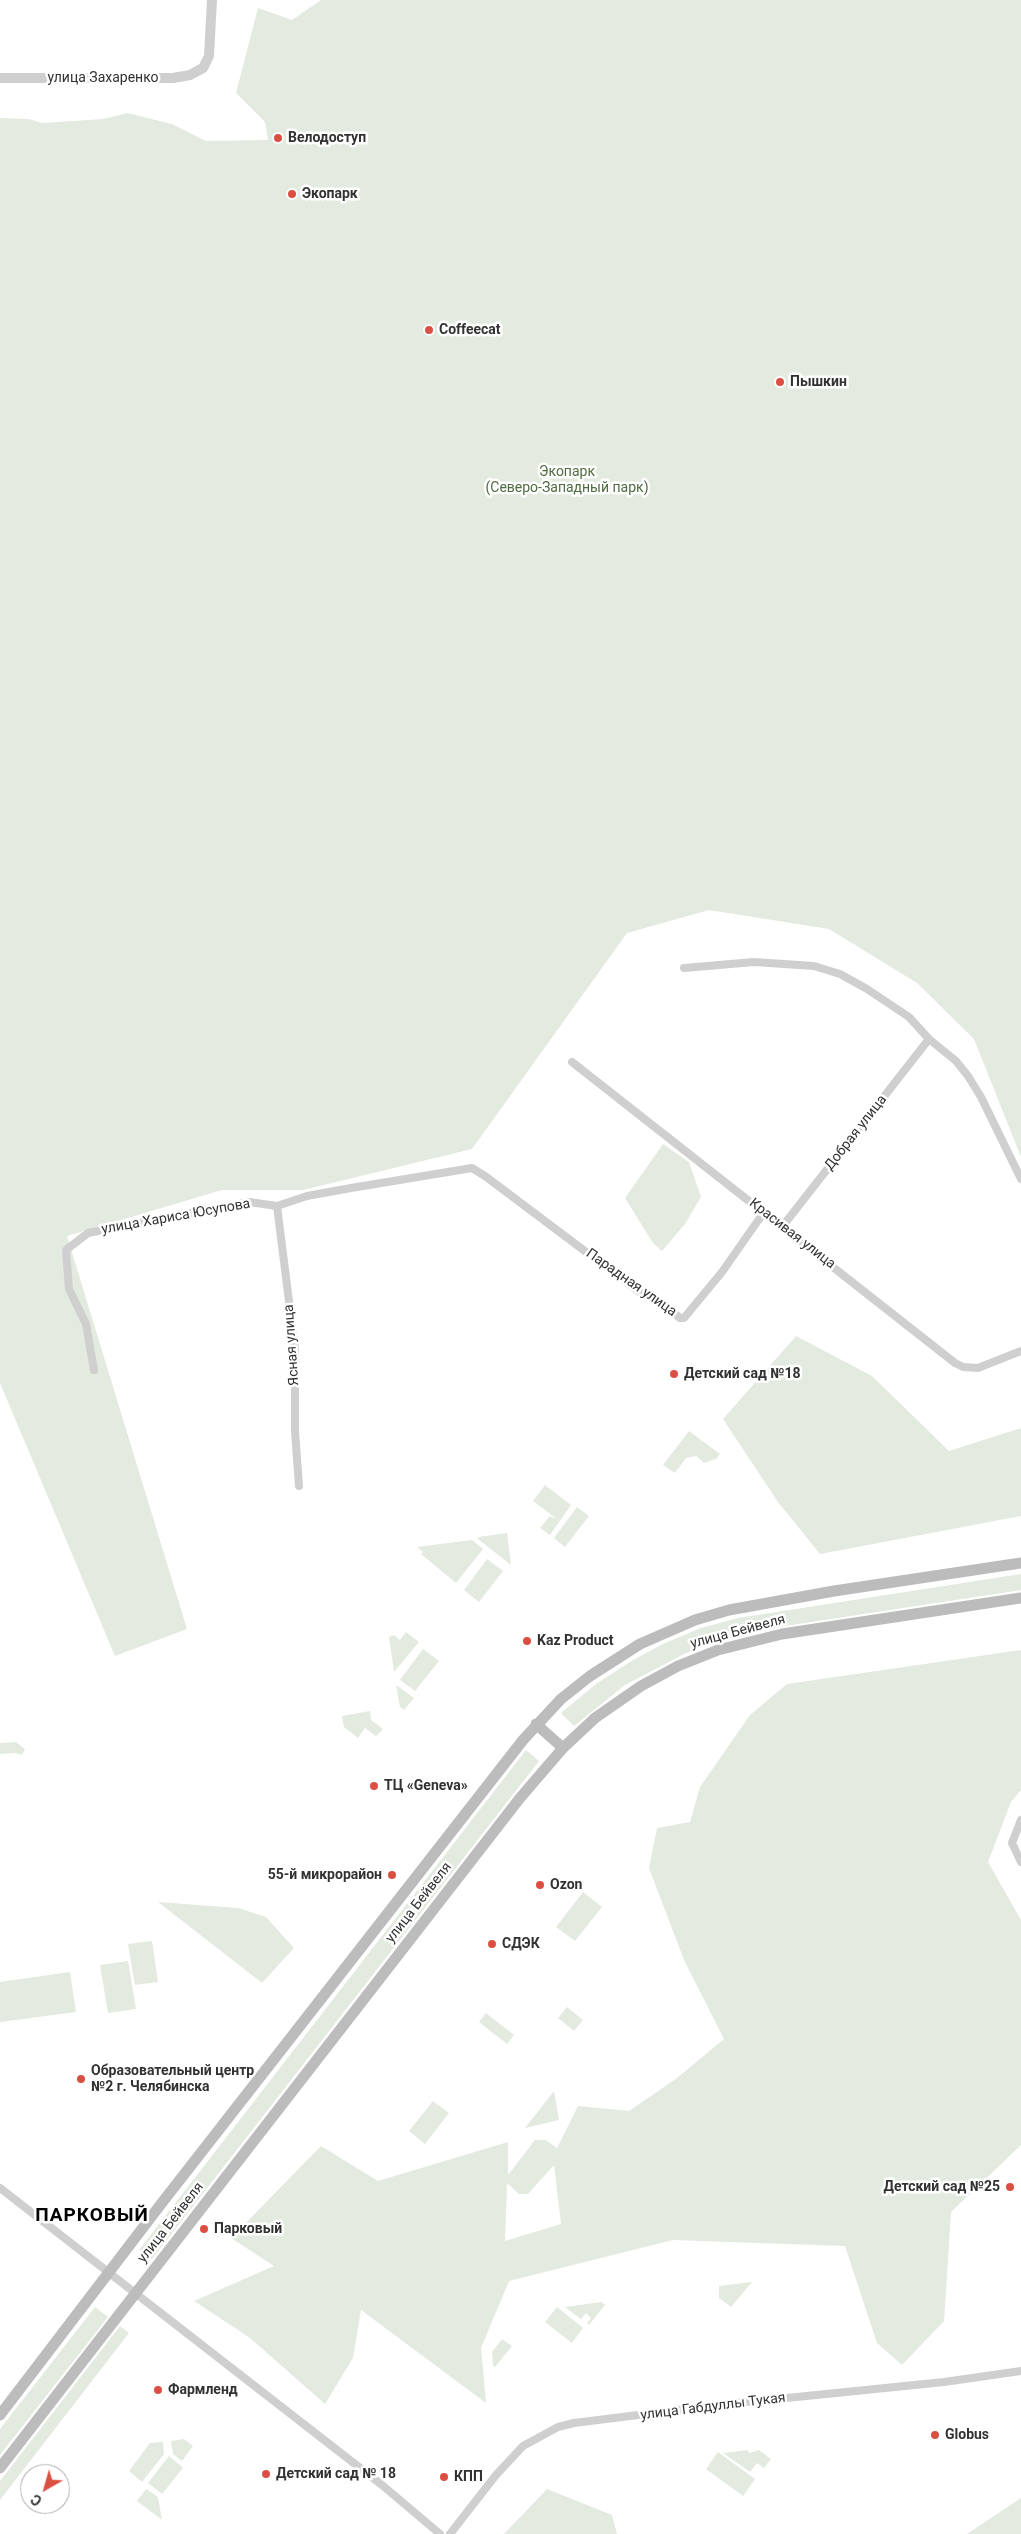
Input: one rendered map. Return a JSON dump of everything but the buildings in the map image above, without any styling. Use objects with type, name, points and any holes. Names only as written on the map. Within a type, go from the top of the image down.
[{"type":"main road","name":"улица Бейвеля","points":[[0,2415],[536,1724],[561,1699],[621,1655],[662,1633],[695,1620],[730,1610],[834,1591],[1021,1563]]},
{"type":"main road","name":"улица Бейвеля","points":[[0,2468],[520,1798],[563,1748],[595,1718],[640,1686],[678,1666],[718,1650],[782,1634],[1021,1598]]},
{"type":"main road","points":[[536,1724],[563,1748]]},
{"type":"street","name":"улица Захаренко","points":[[0,78],[173,78],[190,75],[203,68],[210,56],[212,0]]},
{"type":"street","points":[[684,968],[754,962],[814,966],[828,969],[867,989],[909,1017],[928,1040],[956,1061],[981,1097],[1021,1178]]},
{"type":"street","name":"Добрая улица","points":[[782,1227],[928,1040]]},
{"type":"street","name":"Красивая улица","points":[[572,1062],[963,1367],[978,1368],[1021,1351]]},
{"type":"street","name":"Парадная улица","points":[[472,1168],[638,1291],[656,1299],[680,1318],[689,1315],[764,1212]]},
{"type":"street","name":"улица Хариса Юсупова","points":[[94,1370],[86,1324],[69,1288],[66,1250],[88,1233],[249,1202],[277,1206],[307,1196],[472,1168]]},
{"type":"street","name":"Ясная улица","points":[[277,1206],[295,1349],[295,1431],[299,1486]]},
{"type":"street","points":[[1021,1820],[1012,1843],[1021,1862]]},
{"type":"street","points":[[0,2188],[390,2491],[440,2534]]},
{"type":"street","name":"улица Габдуллы Тукая","points":[[450,2534],[496,2474],[523,2446],[558,2427],[574,2423],[718,2405],[944,2382],[1021,2371]]},
{"type":"green space","name":"Экопарк (Северо-Западный парк)","points":[[321,0],[1021,0],[1021,1157],[974,1039],[917,983],[829,929],[709,910],[627,933],[472,1149],[303,1190],[222,1190],[67,1236],[187,1629],[115,1656],[0,1383],[0,118],[29,119],[42,123],[104,119],[127,113],[172,124],[206,141],[268,140],[265,122],[236,93],[258,8],[292,20]]},
{"type":"green space","points":[[663,1144],[689,1162],[701,1197],[685,1224],[662,1251],[653,1243],[625,1198]]},
{"type":"green space","points":[[796,1336],[872,1376],[949,1451],[1021,1428],[1021,1516],[820,1554],[778,1502],[723,1419]]},
{"type":"green space","points":[[689,1431],[720,1454],[716,1459],[704,1463],[696,1456],[686,1458],[675,1473],[663,1465]]},
{"type":"green space","points":[[545,1485],[571,1505],[550,1535],[540,1528],[550,1516],[557,1519],[533,1501]]},
{"type":"green space","points":[[577,1507],[589,1516],[565,1547],[554,1538]]},
{"type":"green space","points":[[507,1533],[511,1565],[478,1539],[479,1537]]},
{"type":"green space","points":[[472,1540],[483,1549],[456,1583],[421,1554],[423,1552],[417,1547]]},
{"type":"green space","points":[[487,1559],[503,1571],[479,1602],[464,1590]]},
{"type":"green space","points":[[1021,1574],[1021,1590],[785,1626],[718,1641],[684,1654],[625,1685],[574,1726],[561,1713],[596,1684],[633,1660],[665,1643],[701,1628],[738,1618]]},
{"type":"green space","points":[[406,1632],[419,1642],[394,1672],[389,1637],[394,1635],[400,1640]]},
{"type":"green space","points":[[423,1649],[439,1661],[415,1691],[400,1680]]},
{"type":"green space","points":[[1021,1650],[1021,1790],[1011,1802],[988,1862],[1021,1920],[1021,2145],[951,2212],[944,2321],[902,2365],[877,2343],[845,2246],[673,2240],[509,2281],[481,2348],[486,2403],[361,2310],[353,2358],[325,2404],[250,2338],[194,2301],[274,2266],[231,2238],[321,2146],[378,2181],[508,2142],[508,2175],[535,2140],[546,2140],[557,2148],[578,2106],[629,2111],[677,2078],[724,2039],[684,1960],[649,1868],[657,1828],[690,1822],[700,1787],[750,1715],[787,1684]],"holes":[[[554,2165],[561,2224],[505,2241],[507,2183],[519,2194],[528,2194]]]},
{"type":"green space","points":[[396,1685],[414,1698],[404,1710],[400,1707]]},
{"type":"green space","points":[[370,1711],[371,1720],[383,1729],[376,1736],[365,1728],[358,1738],[344,1727],[342,1716]]},
{"type":"green space","points":[[16,1742],[25,1749],[22,1755],[15,1753],[0,1754],[0,1743]]},
{"type":"green space","points":[[526,1750],[539,1761],[152,2259],[139,2250]]},
{"type":"green space","points":[[583,1892],[602,1907],[575,1941],[556,1927]]},
{"type":"green space","points":[[158,1902],[238,1908],[266,1917],[294,1948],[262,1983]]},
{"type":"green space","points":[[152,1941],[158,1982],[135,1985],[128,1944]]},
{"type":"green space","points":[[128,1961],[136,2009],[108,2013],[100,1965]]},
{"type":"green space","points":[[70,1972],[76,2012],[0,2022],[0,1982]]},
{"type":"green space","points":[[567,2007],[583,2020],[574,2031],[558,2018]]},
{"type":"green space","points":[[486,2013],[514,2035],[507,2044],[479,2022]]},
{"type":"green space","points":[[554,2091],[559,2120],[525,2128]]},
{"type":"green space","points":[[433,2101],[449,2113],[425,2144],[409,2131]]},
{"type":"green space","points":[[752,2282],[731,2307],[719,2298],[719,2286]]},
{"type":"green space","points":[[601,2302],[605,2305],[589,2325],[587,2323],[591,2318],[586,2313],[581,2319],[565,2307]]},
{"type":"green space","points":[[95,2307],[108,2317],[0,2455],[0,2429]]},
{"type":"green space","points":[[557,2307],[583,2328],[572,2343],[545,2322]]},
{"type":"green space","points":[[120,2326],[129,2333],[28,2464],[20,2464],[20,2474],[0,2500],[0,2481]]},
{"type":"green space","points":[[502,2339],[512,2346],[495,2367],[493,2365],[492,2352]]},
{"type":"green space","points":[[184,2439],[193,2446],[182,2461],[173,2454],[171,2441]]},
{"type":"green space","points":[[163,2442],[164,2454],[142,2482],[129,2471],[150,2443]]},
{"type":"green space","points":[[748,2450],[749,2453],[759,2450],[771,2459],[764,2468],[757,2463],[750,2472],[723,2453]]},
{"type":"green space","points":[[718,2452],[755,2479],[743,2496],[706,2469]]},
{"type":"green space","points":[[169,2456],[183,2468],[162,2494],[148,2483]]},
{"type":"green space","points":[[146,2489],[158,2497],[162,2520],[137,2501]]},
{"type":"green space","points":[[547,2489],[612,2515],[617,2534],[504,2534]]},
{"type":"green space","points":[[1021,2498],[1021,2534],[967,2534]]},
{"type":"place","name":"Велодоступ","points":[[278,138]]},
{"type":"place","name":"Экопарк","points":[[292,194]]},
{"type":"place","name":"Coffeecat","points":[[429,330]]},
{"type":"place","name":"Пышкин","points":[[780,382]]},
{"type":"place","name":"Детский сaд №18","points":[[674,1374]]},
{"type":"place","name":"Kaz Product","points":[[527,1641]]},
{"type":"place","name":"ТЦ «Geneva»","points":[[374,1786]]},
{"type":"place","name":"55-й микрорайон","points":[[392,1875]]},
{"type":"place","name":"Ozon","points":[[540,1885]]},
{"type":"place","name":"СДЭК","points":[[492,1944]]},
{"type":"place","name":"Образовательный центр №2 г. Челябинска","points":[[81,2079]]},
{"type":"place","name":"Детский сад №25","points":[[1010,2187]]},
{"type":"place","name":"Парковый","points":[[204,2229]]},
{"type":"place","name":"Фармленд","points":[[158,2390]]},
{"type":"place","name":"Globus","points":[[935,2435]]},
{"type":"place","name":"Детский сад № 18","points":[[266,2474]]},
{"type":"place","name":"КПП","points":[[444,2477]]},
{"type":"district","name":"ПАРКОВЫЙ","points":[[92,2216]]}]
